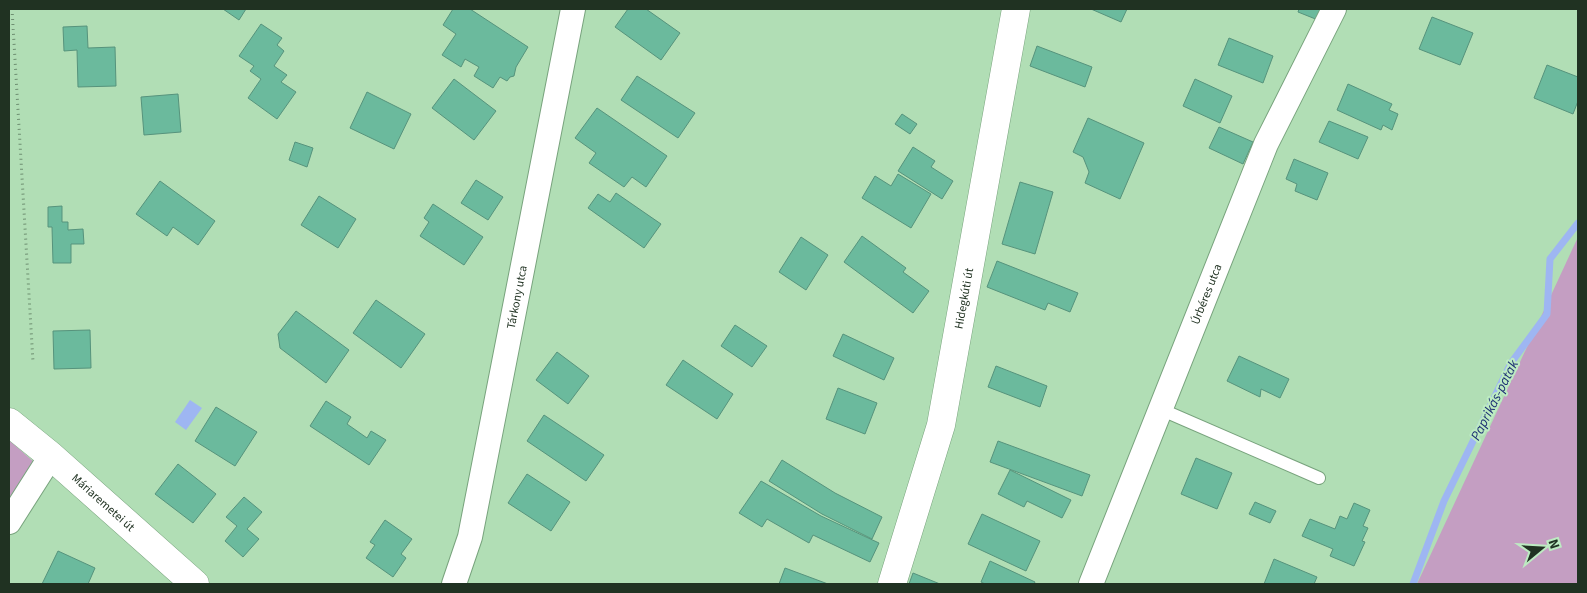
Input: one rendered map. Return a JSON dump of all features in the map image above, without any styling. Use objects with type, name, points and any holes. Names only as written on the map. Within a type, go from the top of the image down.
[{"type":"main road","name":"Hidegkúti út","points":[[892,584],[941,425],[1016,9]]},
{"type":"main road","name":"Máriaremetei út","points":[[9,422],[52,456],[195,584]]},
{"type":"street","name":"Tárkony utca","points":[[454,584],[470,538],[573,9]]},
{"type":"street","name":"Úrbéres utca","points":[[1091,584],[1266,144],[1334,9]]},
{"type":"street","points":[[9,522],[52,456]]},
{"type":"lane","points":[[1160,409],[1319,478]]},
{"type":"path","points":[[12,9],[33,362]]},
{"type":"shaded area","points":[[1578,237],[1578,584],[1417,584]]},
{"type":"shaded area","points":[[9,440],[35,463],[9,500]]},
{"type":"water","points":[[190,400],[202,408],[186,430],[175,422]]},
{"type":"building","points":[[223,9],[246,9],[239,20]]},
{"type":"building","points":[[453,9],[470,9],[528,47],[516,67],[514,76],[510,77],[507,81],[500,77],[493,88],[474,76],[479,67],[465,59],[461,67],[442,55],[456,34],[443,25]]},
{"type":"building","points":[[628,9],[646,9],[680,33],[661,60],[615,27]]},
{"type":"building","points":[[1091,9],[1127,9],[1121,22]]},
{"type":"building","points":[[1299,9],[1323,9],[1318,20],[1298,12]]},
{"type":"building","points":[[1432,17],[1473,33],[1460,65],[1419,49]]},
{"type":"building","points":[[261,24],[282,38],[277,45],[284,51],[274,66],[287,75],[281,82],[296,92],[277,119],[248,98],[261,79],[250,71],[254,66],[239,56]]},
{"type":"building","points":[[87,26],[88,48],[115,47],[116,86],[78,87],[77,50],[64,51],[63,27]]},
{"type":"building","points":[[1229,38],[1273,56],[1263,83],[1218,65]]},
{"type":"building","points":[[1037,46],[1092,67],[1085,87],[1030,66]]},
{"type":"building","points":[[1547,65],[1578,77],[1578,101],[1573,114],[1534,98]]},
{"type":"building","points":[[637,76],[695,113],[678,138],[621,100]]},
{"type":"building","points":[[454,79],[496,111],[474,140],[432,108]]},
{"type":"building","points":[[1195,79],[1232,96],[1220,123],[1183,106]]},
{"type":"building","points":[[1348,84],[1392,104],[1389,110],[1398,114],[1392,130],[1383,125],[1381,130],[1337,110]]},
{"type":"building","points":[[367,92],[411,114],[394,149],[350,128]]},
{"type":"building","points":[[178,94],[181,132],[144,135],[141,97]]},
{"type":"building","points":[[597,108],[667,156],[646,187],[632,177],[624,187],[589,163],[596,153],[575,138]]},
{"type":"building","points":[[902,114],[917,124],[910,134],[895,124]]},
{"type":"building","points":[[1088,118],[1144,143],[1120,199],[1085,183],[1089,172],[1083,157],[1073,152]]},
{"type":"building","points":[[1329,121],[1368,137],[1358,159],[1319,142]]},
{"type":"building","points":[[1219,127],[1253,142],[1243,164],[1209,148]]},
{"type":"building","points":[[295,142],[313,148],[307,167],[289,160]]},
{"type":"building","points":[[913,147],[935,161],[931,167],[953,181],[942,199],[898,171]]},
{"type":"building","points":[[1294,159],[1328,173],[1317,200],[1295,191],[1297,184],[1286,179]]},
{"type":"building","points":[[898,174],[931,194],[911,228],[862,198],[875,176],[891,186]]},
{"type":"building","points":[[476,180],[503,197],[488,220],[461,203]]},
{"type":"building","points":[[160,181],[215,221],[198,245],[173,227],[167,236],[136,214]]},
{"type":"building","points":[[1020,182],[1053,192],[1035,254],[1002,244]]},
{"type":"building","points":[[616,193],[661,224],[644,248],[588,208],[598,194],[610,202]]},
{"type":"building","points":[[319,196],[356,219],[338,248],[301,225]]},
{"type":"building","points":[[433,204],[483,237],[464,265],[420,236],[429,222],[424,218]]},
{"type":"building","points":[[62,206],[62,222],[68,222],[68,230],[83,229],[84,244],[71,244],[71,263],[53,263],[52,227],[48,227],[48,207]]},
{"type":"building","points":[[862,236],[906,268],[903,272],[929,291],[913,313],[844,262]]},
{"type":"building","points":[[801,237],[828,255],[806,290],[779,272]]},
{"type":"building","points":[[997,261],[1078,293],[1070,312],[1048,303],[1045,310],[987,287]]},
{"type":"building","points":[[376,300],[425,334],[401,368],[353,333]]},
{"type":"building","points":[[296,311],[349,350],[326,383],[280,348],[278,334]]},
{"type":"building","points":[[735,325],[767,346],[752,367],[721,346]]},
{"type":"building","points":[[90,330],[91,368],[54,369],[53,331]]},
{"type":"building","points":[[843,334],[894,358],[884,380],[833,356]]},
{"type":"building","points":[[557,352],[589,376],[568,404],[536,380]]},
{"type":"building","points":[[1239,356],[1289,379],[1280,398],[1261,389],[1260,397],[1227,381]]},
{"type":"building","points":[[683,360],[733,394],[717,419],[666,385]]},
{"type":"building","points":[[996,366],[1047,386],[1040,407],[988,387]]},
{"type":"building","points":[[838,388],[877,403],[865,434],[826,419]]},
{"type":"building","points":[[326,401],[351,417],[347,424],[367,438],[371,431],[386,440],[369,465],[310,426]]},
{"type":"building","points":[[216,407],[257,432],[235,466],[195,441]]},
{"type":"building","points":[[544,415],[604,455],[586,481],[527,441]]},
{"type":"building","points":[[998,441],[1090,475],[1082,496],[990,462]]},
{"type":"building","points":[[1196,458],[1232,473],[1217,509],[1181,494]]},
{"type":"building","points":[[782,460],[835,493],[882,517],[872,539],[822,514],[769,481]]},
{"type":"building","points":[[178,464],[216,494],[193,523],[155,494]]},
{"type":"building","points":[[1010,470],[1071,500],[1062,518],[1027,501],[1024,507],[998,494]]},
{"type":"building","points":[[527,474],[570,502],[551,531],[508,503]]},
{"type":"building","points":[[761,481],[821,516],[879,543],[870,562],[813,535],[809,543],[767,519],[762,527],[739,513]]},
{"type":"building","points":[[244,497],[262,512],[247,529],[259,539],[243,557],[225,541],[237,526],[226,517]]},
{"type":"building","points":[[1255,502],[1276,511],[1270,523],[1249,514]]},
{"type":"building","points":[[1354,503],[1370,510],[1363,526],[1368,528],[1362,541],[1365,542],[1354,566],[1330,556],[1333,549],[1302,536],[1310,519],[1335,529],[1340,516],[1347,519]]},
{"type":"building","points":[[982,514],[1040,541],[1026,571],[968,544]]},
{"type":"building","points":[[385,520],[412,539],[401,554],[406,558],[393,577],[366,558],[375,545],[370,542]]},
{"type":"building","points":[[58,551],[95,568],[88,584],[42,584]]},
{"type":"building","points":[[1274,559],[1317,577],[1314,584],[1264,584]]},
{"type":"building","points":[[990,561],[1035,582],[1034,584],[985,584],[981,582]]},
{"type":"building","points":[[785,568],[828,584],[779,584]]},
{"type":"building","points":[[913,573],[940,584],[909,584]]},
{"type":"waterway","name":"Paprikás-patak","points":[[1413,584],[1444,501],[1511,363],[1547,314],[1550,259],[1578,223]]}]
